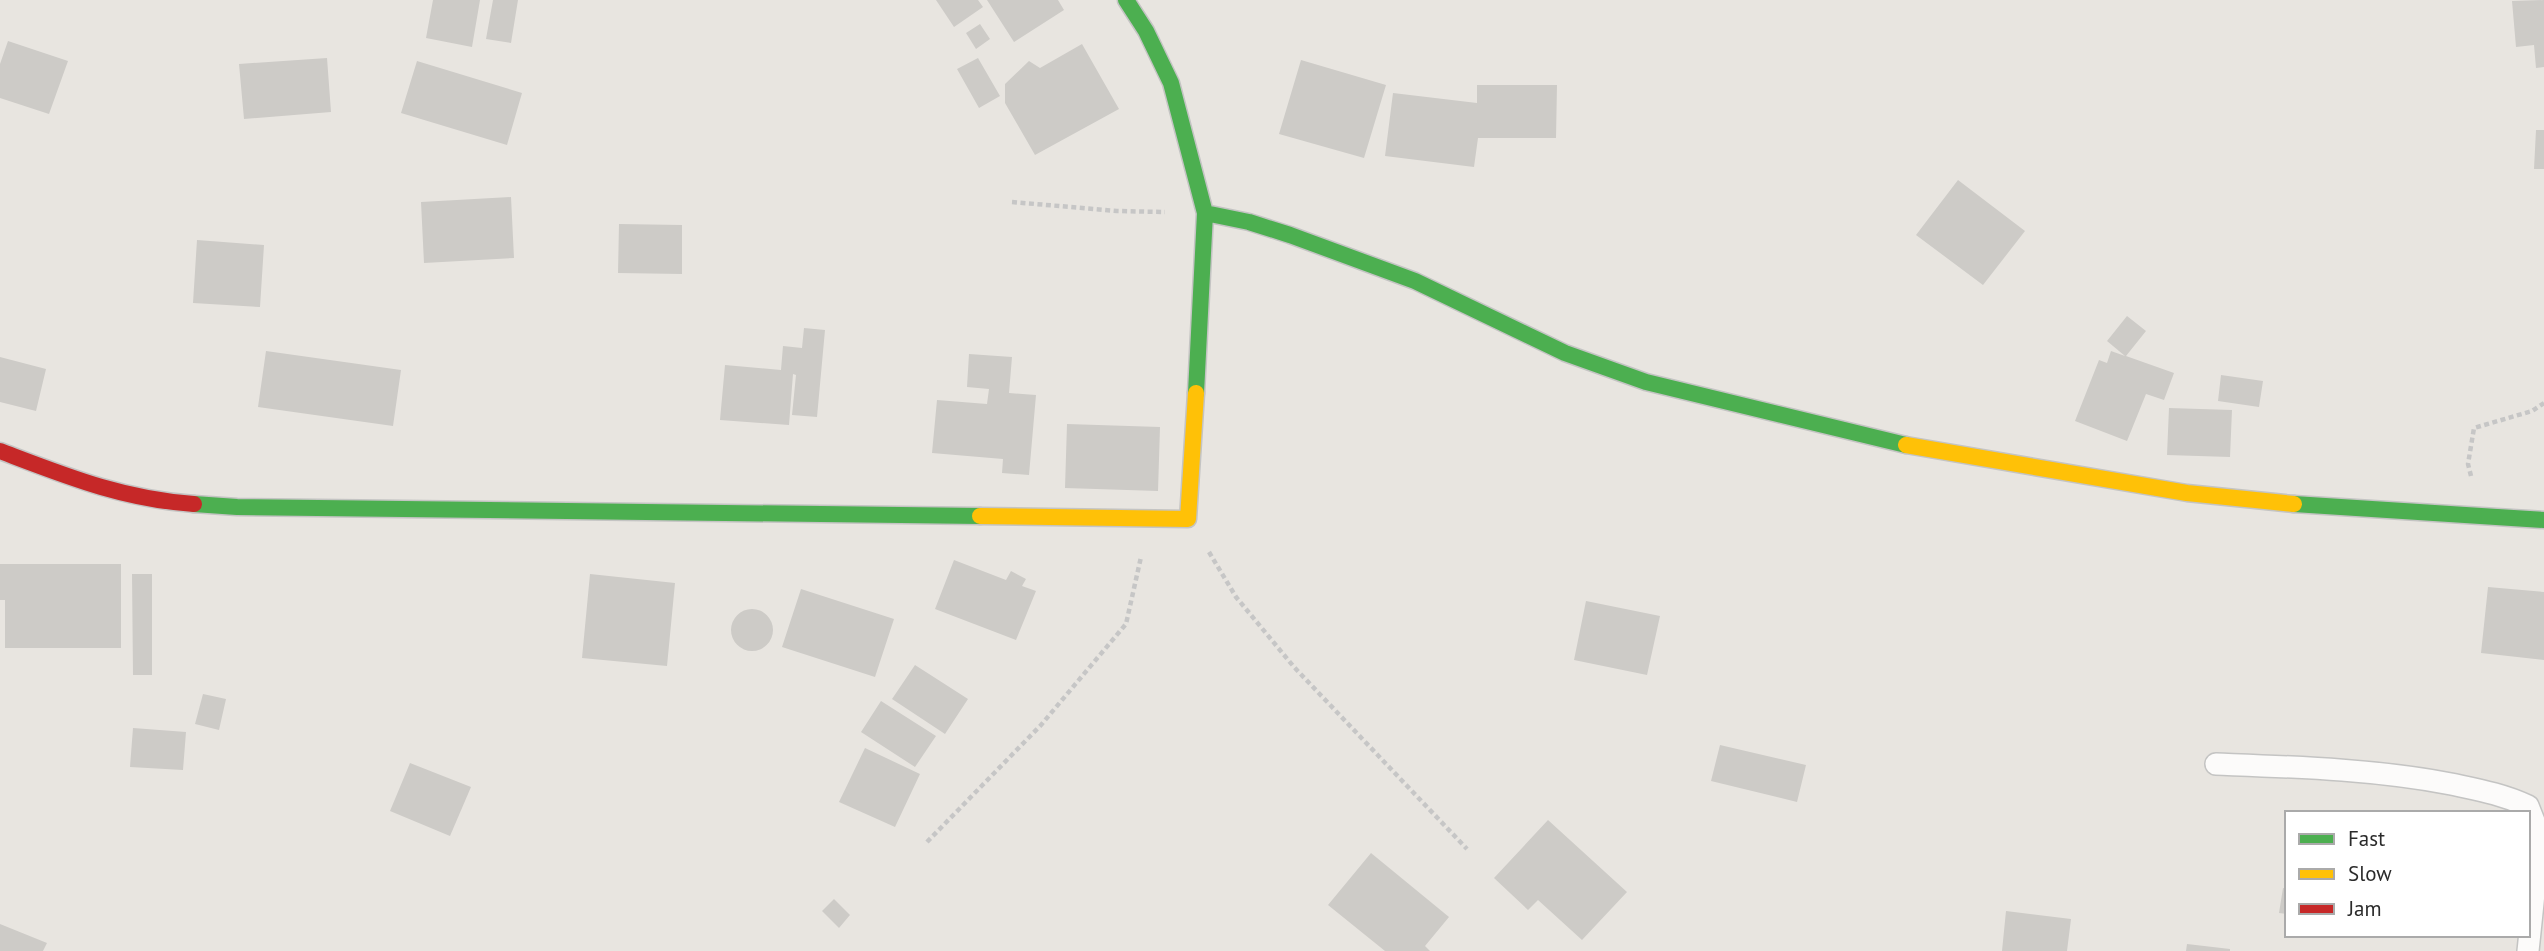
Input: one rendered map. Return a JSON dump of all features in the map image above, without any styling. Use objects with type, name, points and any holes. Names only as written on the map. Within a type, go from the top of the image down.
[{"type":"street","points":[[0,451],[91,486],[163,502],[212,505],[1188,519],[1202,305],[1205,213],[1171,83],[1146,31],[1126,0]]},
{"type":"street","points":[[1205,213],[1259,225],[1415,281],[1564,353],[1646,382],[1888,442],[2187,493],[2319,506],[2544,520]]},
{"type":"lane","points":[[2216,764],[2322,768],[2407,776],[2502,794],[2528,806],[2540,836],[2530,932]]},
{"type":"path","points":[[1012,202],[1117,211],[1205,213]]},
{"type":"path","points":[[2480,517],[2468,464],[2474,428],[2532,411],[2544,403]]},
{"type":"path","points":[[927,842],[1041,724],[1126,624],[1149,518]]},
{"type":"path","points":[[1188,519],[1236,597],[1294,667],[1467,849]]},
{"type":"building","points":[[433,0],[480,0],[472,47],[426,38]]},
{"type":"building","points":[[493,0],[518,0],[511,43],[486,39]]},
{"type":"building","points":[[936,0],[978,0],[983,7],[954,27]]},
{"type":"building","points":[[987,0],[1058,0],[1064,10],[1014,42]]},
{"type":"building","points":[[2544,0],[2544,67],[2536,68],[2534,45],[2516,47],[2512,1]]},
{"type":"building","points":[[980,24],[990,39],[976,49],[966,33]]},
{"type":"building","points":[[8,41],[68,61],[49,114],[0,98],[0,64]]},
{"type":"building","points":[[1082,44],[1119,109],[1035,155],[1005,103],[1005,84],[1029,61],[1040,68]]},
{"type":"building","points":[[327,58],[331,112],[244,119],[239,64]]},
{"type":"building","points":[[978,58],[1000,96],[979,108],[957,69]]},
{"type":"building","points":[[1301,60],[1386,85],[1364,158],[1279,134]]},
{"type":"building","points":[[417,61],[522,93],[507,145],[401,113]]},
{"type":"building","points":[[1477,85],[1557,85],[1556,138],[1478,138],[1474,167],[1385,156],[1393,93],[1477,103]]},
{"type":"building","points":[[2536,130],[2544,130],[2544,169],[2534,169]]},
{"type":"building","points":[[1958,180],[2025,231],[1983,285],[1916,235]]},
{"type":"building","points":[[511,197],[514,258],[424,263],[421,202]]},
{"type":"building","points":[[619,224],[682,225],[682,274],[618,273]]},
{"type":"building","points":[[197,240],[264,245],[260,307],[193,303]]},
{"type":"building","points":[[2127,316],[2146,331],[2126,356],[2174,373],[2164,400],[2146,394],[2127,441],[2075,421],[2099,360],[2107,363],[2111,351],[2125,356],[2107,341]]},
{"type":"building","points":[[804,328],[825,330],[817,417],[792,415],[796,375],[793,374],[789,425],[720,420],[725,365],[781,370],[783,346],[802,348]]},
{"type":"building","points":[[266,351],[401,370],[393,426],[258,407]]},
{"type":"building","points":[[969,354],[1012,357],[1009,393],[1036,395],[1029,475],[1002,473],[1003,459],[932,453],[937,400],[987,404],[989,389],[967,387]]},
{"type":"building","points":[[0,357],[46,369],[36,411],[0,402]]},
{"type":"building","points":[[2221,375],[2263,381],[2259,407],[2218,401]]},
{"type":"building","points":[[2169,408],[2232,410],[2230,457],[2167,455]]},
{"type":"building","points":[[1067,424],[1160,427],[1158,491],[1065,488]]},
{"type":"building","points":[[954,560],[1006,580],[1011,571],[1026,579],[1022,586],[1036,591],[1016,640],[935,609]]},
{"type":"building","points":[[0,564],[121,564],[121,648],[5,648],[5,600],[0,600]]},
{"type":"building","points":[[132,574],[152,574],[152,675],[133,675]]},
{"type":"building","points":[[590,574],[675,583],[667,666],[582,658]]},
{"type":"building","points":[[2488,587],[2544,592],[2544,660],[2481,653]]},
{"type":"building","points":[[801,589],[894,619],[875,677],[782,647]]},
{"type":"building","points":[[1586,601],[1660,616],[1647,675],[1574,660]]},
{"type":"building","points":[[752,609],[767,615],[773,630],[767,645],[752,651],[737,645],[731,630],[737,615]]},
{"type":"building","points":[[915,665],[968,699],[945,734],[892,699]]},
{"type":"building","points":[[203,694],[226,699],[219,730],[195,724]]},
{"type":"building","points":[[881,701],[936,736],[915,767],[861,732]]},
{"type":"building","points":[[133,728],[186,732],[183,770],[130,767]]},
{"type":"building","points":[[1720,745],[1806,765],[1797,802],[1711,781]]},
{"type":"building","points":[[865,748],[920,774],[895,827],[839,802]]},
{"type":"building","points":[[410,763],[471,787],[450,836],[390,811]]},
{"type":"building","points":[[1548,820],[1627,892],[1582,940],[1538,900],[1528,910],[1494,878]]},
{"type":"building","points":[[1371,853],[1449,917],[1425,946],[1430,951],[1385,951],[1328,905]]},
{"type":"building","points":[[2283,888],[2285,914],[2279,913]]},
{"type":"building","points":[[834,899],[850,915],[839,928],[822,911]]},
{"type":"building","points":[[2006,911],[2071,919],[2067,951],[2002,951]]},
{"type":"building","points":[[0,924],[47,943],[43,951],[0,951]]},
{"type":"building","points":[[2187,944],[2230,949],[2230,951],[2186,951]]},
{"type":"traffic: fast","points":[[1126,0],[1146,31],[1171,83],[1205,213],[1196,393]]},
{"type":"traffic: fast","points":[[1205,213],[1249,222],[1290,235],[1415,281],[1565,353],[1646,382],[1906,445]]},
{"type":"traffic: fast","points":[[194,504],[237,507],[980,516]]},
{"type":"traffic: fast","points":[[2294,504],[2544,520]]},
{"type":"traffic: slow","points":[[980,516],[1188,519],[1196,393]]},
{"type":"traffic: slow","points":[[1906,445],[2187,493],[2294,504]]},
{"type":"traffic: jam","points":[[0,451],[118,492],[194,504]]}]
